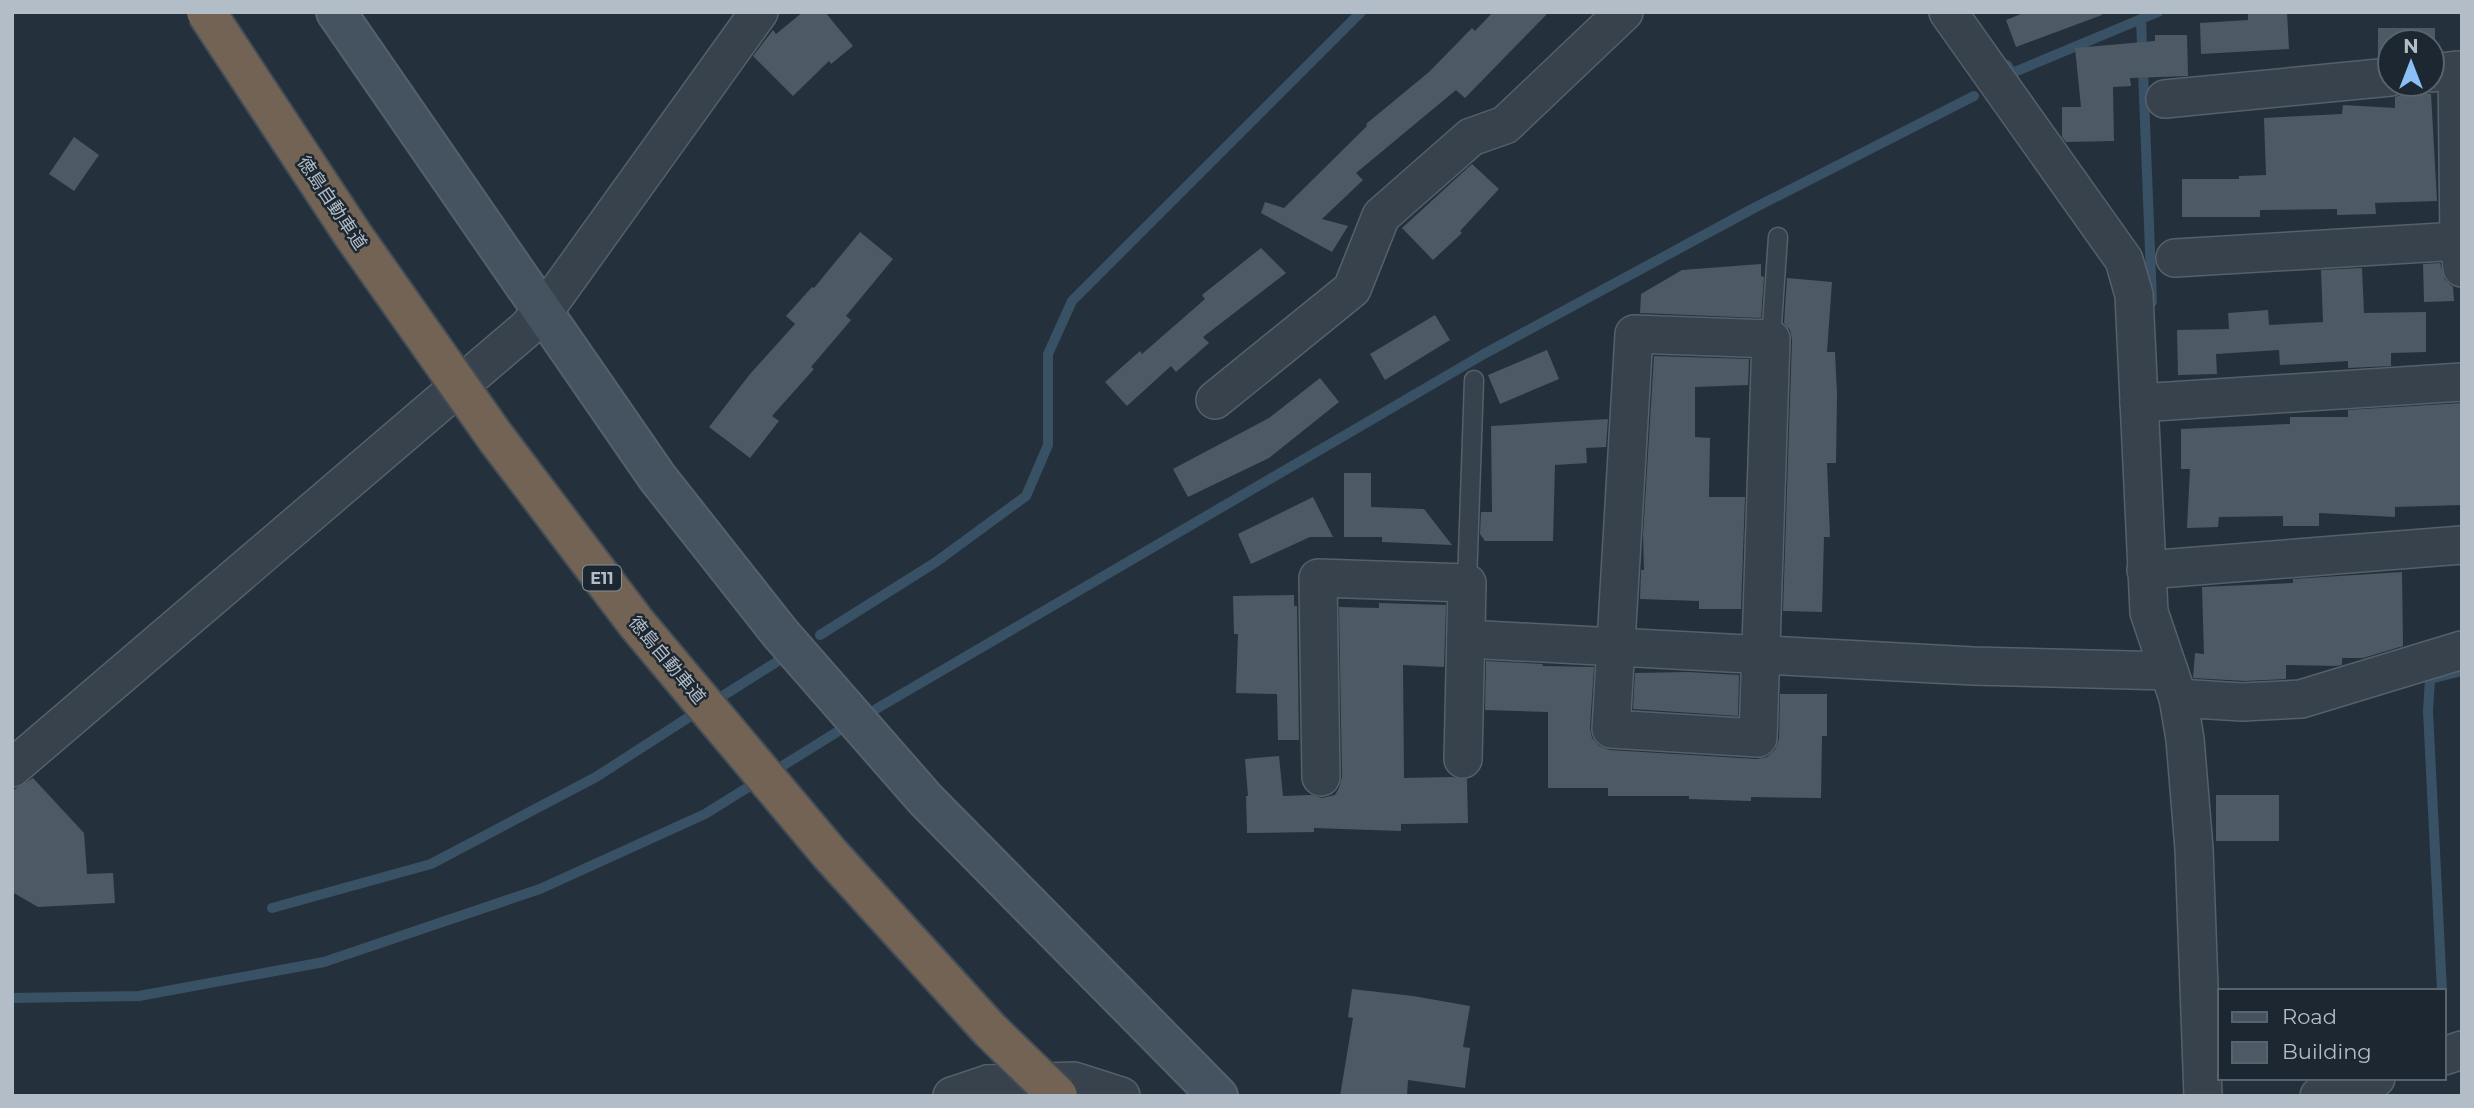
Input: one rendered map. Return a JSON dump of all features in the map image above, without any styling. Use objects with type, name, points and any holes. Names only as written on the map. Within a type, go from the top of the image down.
[{"type":"highway","name":"徳島自動車道","points":[[206,12],[353,236],[496,438],[637,624],[830,854],[990,1030],[1058,1096]]},
{"type":"street","points":[[336,12],[657,477],[780,633],[926,800],[1217,1096]]},
{"type":"street","points":[[12,768],[526,329],[759,12]]},
{"type":"street","points":[[1215,400],[1352,289],[1381,216],[1471,137],[1505,125],[1624,12]]},
{"type":"street","points":[[1948,12],[2124,260],[2134,295],[2149,611],[2173,685],[2185,739],[2194,849],[2203,1096]]},
{"type":"street","points":[[2175,258],[2460,254],[2457,70],[2446,71]]},
{"type":"street","points":[[2165,99],[2376,78]]},
{"type":"street","points":[[1634,334],[1771,339],[1758,738],[1611,729],[1616,646],[1634,334]]},
{"type":"street","points":[[2139,403],[2462,382]]},
{"type":"street","points":[[2147,570],[2462,545]]},
{"type":"street","points":[[1321,777],[1318,578],[1466,583],[1463,759]]},
{"type":"street","points":[[1466,639],[1973,666],[2173,685],[2242,702],[2301,699],[2462,650]]},
{"type":"street","points":[[2319,1096],[2370,1080]]},
{"type":"street","points":[[952,1096],[1074,1081],[1121,1096]]},
{"type":"lane","points":[[1771,339],[1778,237]]},
{"type":"lane","points":[[1466,583],[1474,380]]},
{"type":"building","points":[[803,12],[825,12],[853,46],[831,64],[829,61],[793,96],[753,56],[773,30],[776,34]]},
{"type":"building","points":[[1493,12],[1549,12],[1465,98],[1456,90],[1356,173],[1363,180],[1322,219],[1348,226],[1332,252],[1261,213],[1265,202],[1284,208],[1367,126],[1366,124],[1429,72],[1472,28],[1475,31]]},
{"type":"building","points":[[2026,12],[2101,12],[2102,15],[2016,47],[2006,20]]},
{"type":"building","points":[[2248,12],[2287,12],[2289,49],[2201,54],[2200,23],[2248,20]]},
{"type":"building","points":[[2155,35],[2187,35],[2188,76],[2130,78],[2131,86],[2113,87],[2114,141],[2066,142],[2062,137],[2062,107],[2081,107],[2075,48],[2155,41]]},
{"type":"building","points":[[2395,98],[2431,98],[2437,201],[2375,203],[2376,214],[2337,215],[2337,209],[2260,210],[2260,217],[2182,217],[2182,179],[2239,179],[2239,176],[2266,175],[2264,118],[2342,114],[2343,105],[2395,108]]},
{"type":"building","points":[[74,137],[99,155],[74,191],[49,174]]},
{"type":"building","points":[[1472,164],[1499,189],[1460,231],[1462,233],[1433,260],[1402,228]]},
{"type":"building","points":[[860,232],[893,259],[846,316],[851,320],[811,367],[814,369],[772,416],[779,421],[750,458],[709,427],[750,374],[795,324],[786,316],[812,287],[814,288]]},
{"type":"building","points":[[1261,248],[1286,273],[1203,337],[1209,343],[1176,372],[1171,366],[1127,406],[1105,382],[1140,351],[1142,354],[1205,299],[1202,295]]},
{"type":"building","points":[[2440,263],[2445,280],[2453,287],[2454,301],[2424,302],[2423,264]]},
{"type":"building","points":[[1761,264],[1761,276],[1764,277],[1761,318],[1640,313],[1641,294],[1682,270]]},
{"type":"building","points":[[2362,268],[2364,313],[2426,312],[2426,352],[2391,353],[2391,366],[2348,368],[2348,361],[2280,365],[2279,350],[2216,354],[2217,374],[2178,375],[2177,330],[2229,329],[2228,313],[2268,310],[2269,325],[2323,322],[2321,270]]},
{"type":"building","points":[[1787,278],[1832,282],[1827,352],[1835,352],[1836,463],[1827,463],[1830,537],[1824,537],[1822,612],[1783,611],[1792,340],[1790,330],[1784,323]]},
{"type":"building","points":[[1435,315],[1450,340],[1385,380],[1370,354]]},
{"type":"building","points":[[1547,350],[1559,379],[1500,404],[1488,375]]},
{"type":"building","points":[[1654,356],[1749,359],[1748,385],[1695,387],[1695,437],[1710,438],[1709,497],[1745,497],[1741,609],[1699,609],[1699,601],[1640,599],[1641,570],[1644,570],[1643,535]]},
{"type":"building","points":[[1320,378],[1339,402],[1269,458],[1188,497],[1173,469],[1269,418]]},
{"type":"building","points":[[2462,403],[2462,505],[2395,507],[2395,517],[2319,513],[2319,526],[2283,526],[2283,516],[2219,517],[2218,527],[2187,528],[2190,469],[2181,469],[2181,429],[2290,424],[2290,417],[2348,417],[2348,410]]},
{"type":"building","points":[[1608,419],[1606,447],[1586,448],[1587,463],[1555,465],[1553,541],[1485,541],[1480,534],[1481,512],[1492,512],[1491,426]]},
{"type":"building","points":[[1344,473],[1371,473],[1371,507],[1424,509],[1452,545],[1382,542],[1382,537],[1344,537]]},
{"type":"building","points":[[1313,497],[1333,537],[1310,537],[1251,564],[1238,534]]},
{"type":"building","points":[[2402,572],[2403,646],[2363,658],[2342,658],[2342,665],[2336,666],[2286,665],[2286,679],[2245,681],[2193,678],[2195,653],[2204,654],[2202,587],[2293,583],[2293,579]]},
{"type":"building","points":[[1294,595],[1294,606],[1297,606],[1299,740],[1278,740],[1277,694],[1236,693],[1238,634],[1234,634],[1233,596]]},
{"type":"building","points":[[1379,603],[1446,605],[1444,667],[1403,665],[1404,778],[1467,779],[1468,823],[1401,824],[1401,831],[1314,828],[1314,832],[1247,833],[1245,759],[1279,756],[1283,796],[1311,795],[1322,798],[1335,795],[1342,777],[1339,607],[1379,608]]},
{"type":"building","points":[[1486,661],[1594,667],[1590,728],[1592,738],[1599,746],[1610,750],[1757,759],[1767,757],[1775,750],[1779,739],[1780,694],[1827,694],[1827,736],[1822,736],[1821,798],[1751,797],[1751,801],[1689,799],[1689,796],[1608,796],[1608,788],[1548,788],[1548,712],[1485,710]]},
{"type":"building","points":[[1635,673],[1739,675],[1738,716],[1633,709]]},
{"type":"building","points":[[33,778],[84,833],[87,874],[113,873],[115,903],[38,907],[12,892],[12,791]]},
{"type":"building","points":[[2216,795],[2279,795],[2279,841],[2216,841]]},
{"type":"building","points":[[1352,989],[1470,1006],[1463,1047],[1470,1048],[1465,1088],[1408,1080],[1407,1096],[1340,1096],[1353,1018],[1348,1017]]},
{"type":"waterway","points":[[820,635],[936,562],[1026,496],[1048,445],[1048,354],[1072,301],[1361,12]]},
{"type":"waterway","points":[[2007,65],[2012,73],[2158,12]]},
{"type":"waterway","points":[[2141,19],[2152,302]]},
{"type":"waterway","points":[[876,709],[1484,354],[1754,208],[1974,96]]},
{"type":"waterway","points":[[713,702],[778,661]]},
{"type":"waterway","points":[[2442,989],[2428,711],[2430,679],[2462,671]]},
{"type":"waterway","points":[[272,908],[431,864],[596,777],[700,710]]},
{"type":"waterway","points":[[771,773],[837,732]]},
{"type":"waterway","points":[[12,998],[139,996],[324,962],[540,889],[705,814],[758,781]]}]
